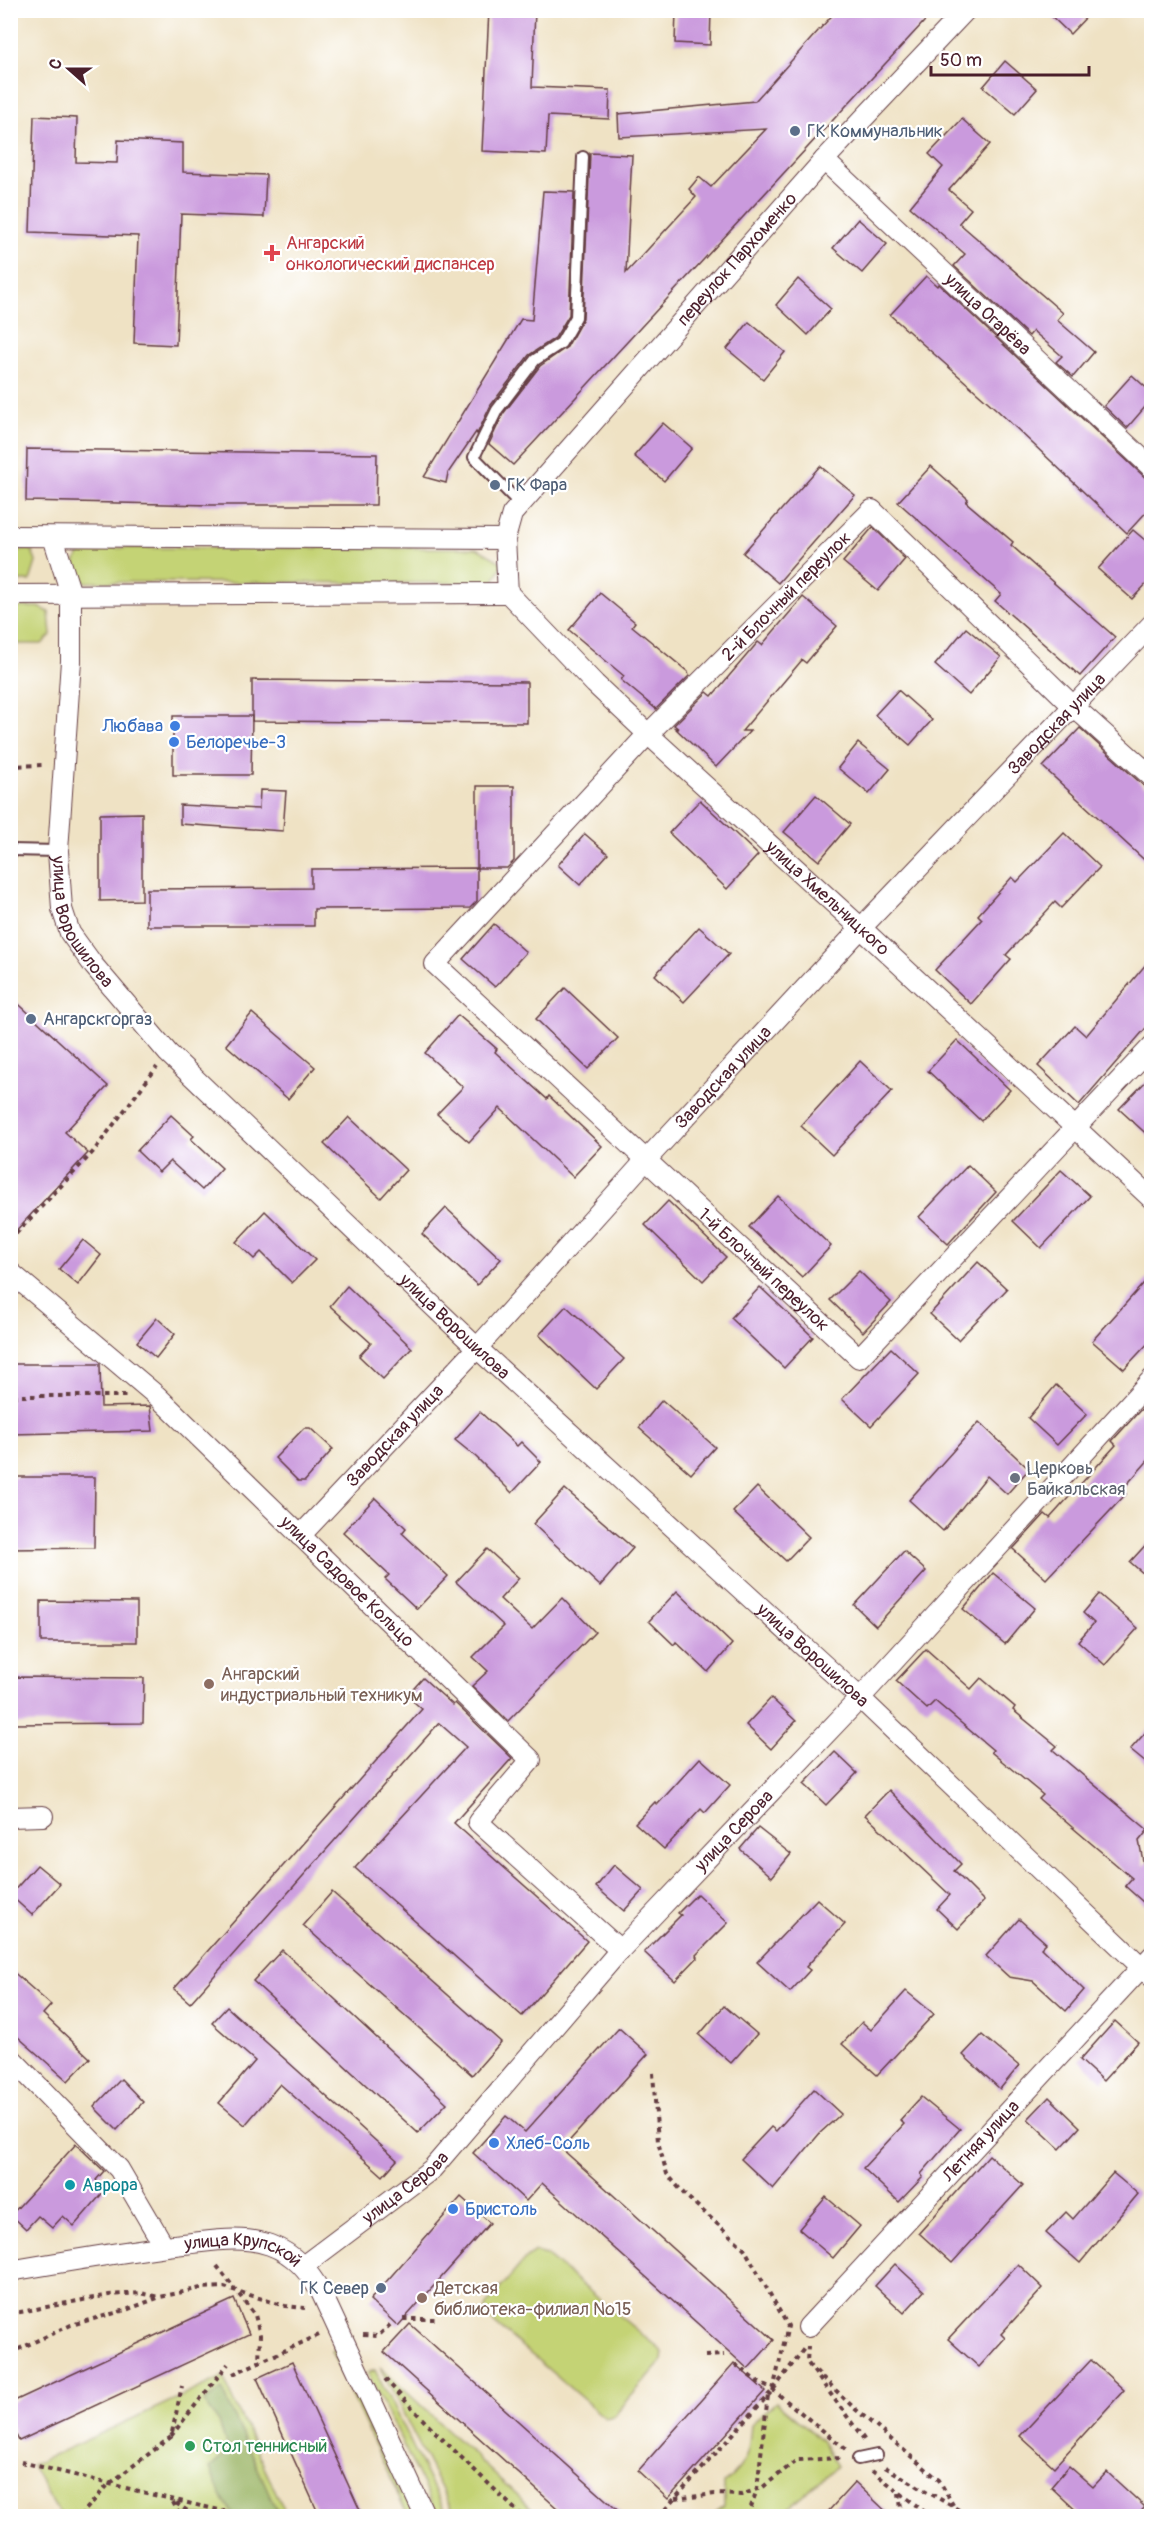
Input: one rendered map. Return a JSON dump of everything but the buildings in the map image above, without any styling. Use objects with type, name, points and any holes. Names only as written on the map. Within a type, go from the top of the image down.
[{"type":"street","name":"переулок Пархоменко","points":[[516,509],[824,160],[966,10]]},
{"type":"street","name":"улица Огарёва","points":[[824,160],[1152,468]]},
{"type":"street","points":[[10,595],[508,593],[505,539],[516,509]]},
{"type":"street","name":"2-й Блочный переулок","points":[[435,964],[648,734],[872,510],[1073,706],[1152,777]]},
{"type":"street","points":[[10,536],[505,539]]},
{"type":"street","name":"улица Ворошилова","points":[[53,537],[71,594],[71,661],[58,851],[62,909],[70,933],[94,966],[168,1053],[477,1348],[860,1698],[1148,1967]]},
{"type":"street","name":"улица Хмельницкого","points":[[508,593],[595,684],[648,734],[861,928],[1152,1199]]},
{"type":"street","name":"Заводская улица","points":[[300,1536],[477,1348],[646,1160],[861,928],[1152,624]]},
{"type":"street","name":"1-й Блочный переулок","points":[[435,964],[860,1358],[1075,1127]]},
{"type":"street","points":[[1075,1127],[1152,1046]]},
{"type":"street","name":"улица Садовое Кольцо","points":[[10,1272],[157,1396],[531,1760],[478,1822],[620,1950]]},
{"type":"street","name":"улица Серова","points":[[303,2266],[432,2169],[620,1950],[860,1698],[1152,1379]]},
{"type":"street","points":[[10,1817],[43,1816]]},
{"type":"street","name":"Летняя улица","points":[[808,2335],[1148,1967]]},
{"type":"street","points":[[10,2057],[119,2169],[164,2246]]},
{"type":"street","name":"улица Крупской","points":[[10,2271],[164,2246],[229,2239],[252,2240],[283,2251],[303,2266],[322,2294],[425,2517]]},
{"type":"lane","points":[[516,509],[474,457],[497,410],[535,360],[561,343],[576,317],[583,157]]},
{"type":"lane","points":[[10,850],[58,851]]},
{"type":"lane","points":[[858,2459],[877,2456]]},
{"type":"path","points":[[10,766],[44,765]]},
{"type":"path","points":[[10,1240],[93,1152],[168,1053]]},
{"type":"path","points":[[13,1396],[157,1396]]},
{"type":"path","points":[[653,2073],[658,2142],[668,2174],[685,2195],[744,2248],[788,2326],[773,2390]]},
{"type":"path","points":[[217,2266],[255,2315],[260,2335],[259,2362]]},
{"type":"path","points":[[10,2353],[71,2325],[126,2310],[160,2297],[212,2288],[224,2287],[285,2306],[305,2308]]},
{"type":"path","points":[[10,2314],[109,2295],[141,2293],[160,2297]]},
{"type":"path","points":[[403,2319],[435,2319]]},
{"type":"path","points":[[361,2335],[378,2336],[393,2322]]},
{"type":"path","points":[[808,2335],[807,2362],[886,2468],[954,2506],[969,2517]]},
{"type":"path","points":[[659,2516],[773,2390],[808,2335]]},
{"type":"path","points":[[233,2374],[319,2336]]},
{"type":"path","points":[[705,2356],[724,2355]]},
{"type":"path","points":[[807,2362],[854,2408],[939,2480],[954,2506]]},
{"type":"path","points":[[80,2517],[110,2483],[171,2437],[228,2364]]},
{"type":"path","points":[[735,2364],[756,2381],[773,2390],[930,2517]]},
{"type":"path","points":[[380,2374],[522,2517]]},
{"type":"path","points":[[171,2437],[182,2386]]},
{"type":"path","points":[[748,2517],[757,2489],[769,2394]]},
{"type":"path","points":[[675,2499],[715,2494],[741,2494],[757,2489],[798,2460],[858,2459]]},
{"type":"path","points":[[21,2462],[173,2501],[248,2517]]},
{"type":"path","points":[[899,2493],[902,2517]]},
{"type":"path","points":[[173,2501],[180,2517]]},
{"type":"path","points":[[173,2501],[195,2517]]},
{"type":"green space","points":[[81,548],[477,548],[503,563],[493,583],[84,582],[74,566]]},
{"type":"green space","points":[[11,550],[32,550],[36,562],[30,581],[11,581]]},
{"type":"green space","points":[[11,607],[39,607],[49,612],[51,635],[42,644],[11,644]]},
{"type":"green space","points":[[535,2252],[546,2255],[663,2352],[662,2361],[614,2416],[605,2418],[484,2314],[486,2305],[527,2257]]},
{"type":"green space","points":[[338,2347],[417,2516],[408,2516],[331,2351]]},
{"type":"green space","points":[[380,2367],[539,2516],[455,2516]]},
{"type":"green space","points":[[375,2370],[447,2516],[438,2516],[368,2373]]},
{"type":"green space","points":[[223,2377],[287,2516],[60,2516],[32,2465]]},
{"type":"green space","points":[[222,2389],[278,2513],[275,2516],[234,2516],[220,2494],[210,2468],[228,2452],[219,2422],[204,2402]]},
{"type":"green space","points":[[776,2402],[821,2440],[837,2466],[779,2516],[715,2516],[716,2512],[724,2506],[724,2483],[738,2470],[746,2457],[751,2424]]},
{"type":"place","name":"ГК Коммунальник","points":[[795,131]]},
{"type":"place","name":"Ангарский онкологический диспансер","points":[[272,253]]},
{"type":"place","name":"ГК Фара","points":[[495,485]]},
{"type":"place","name":"Любава","points":[[175,726]]},
{"type":"place","name":"Белоречье-3","points":[[174,742]]},
{"type":"place","name":"Ангарскгоргаз","points":[[31,1019]]},
{"type":"place","name":"Церковь Байкальская","points":[[1015,1478]]},
{"type":"place","name":"Ангарский индустриальный техникум","points":[[209,1684]]},
{"type":"place","name":"Хлеб-Соль","points":[[494,2143]]},
{"type":"place","name":"Аврора","points":[[70,2185]]},
{"type":"place","name":"Бристоль","points":[[453,2209]]},
{"type":"place","name":"ГК Север","points":[[381,2288]]},
{"type":"place","name":"Детская библиотека-филиал №15","points":[[422,2298]]},
{"type":"place","name":"Стол теннисный","points":[[190,2446]]}]
